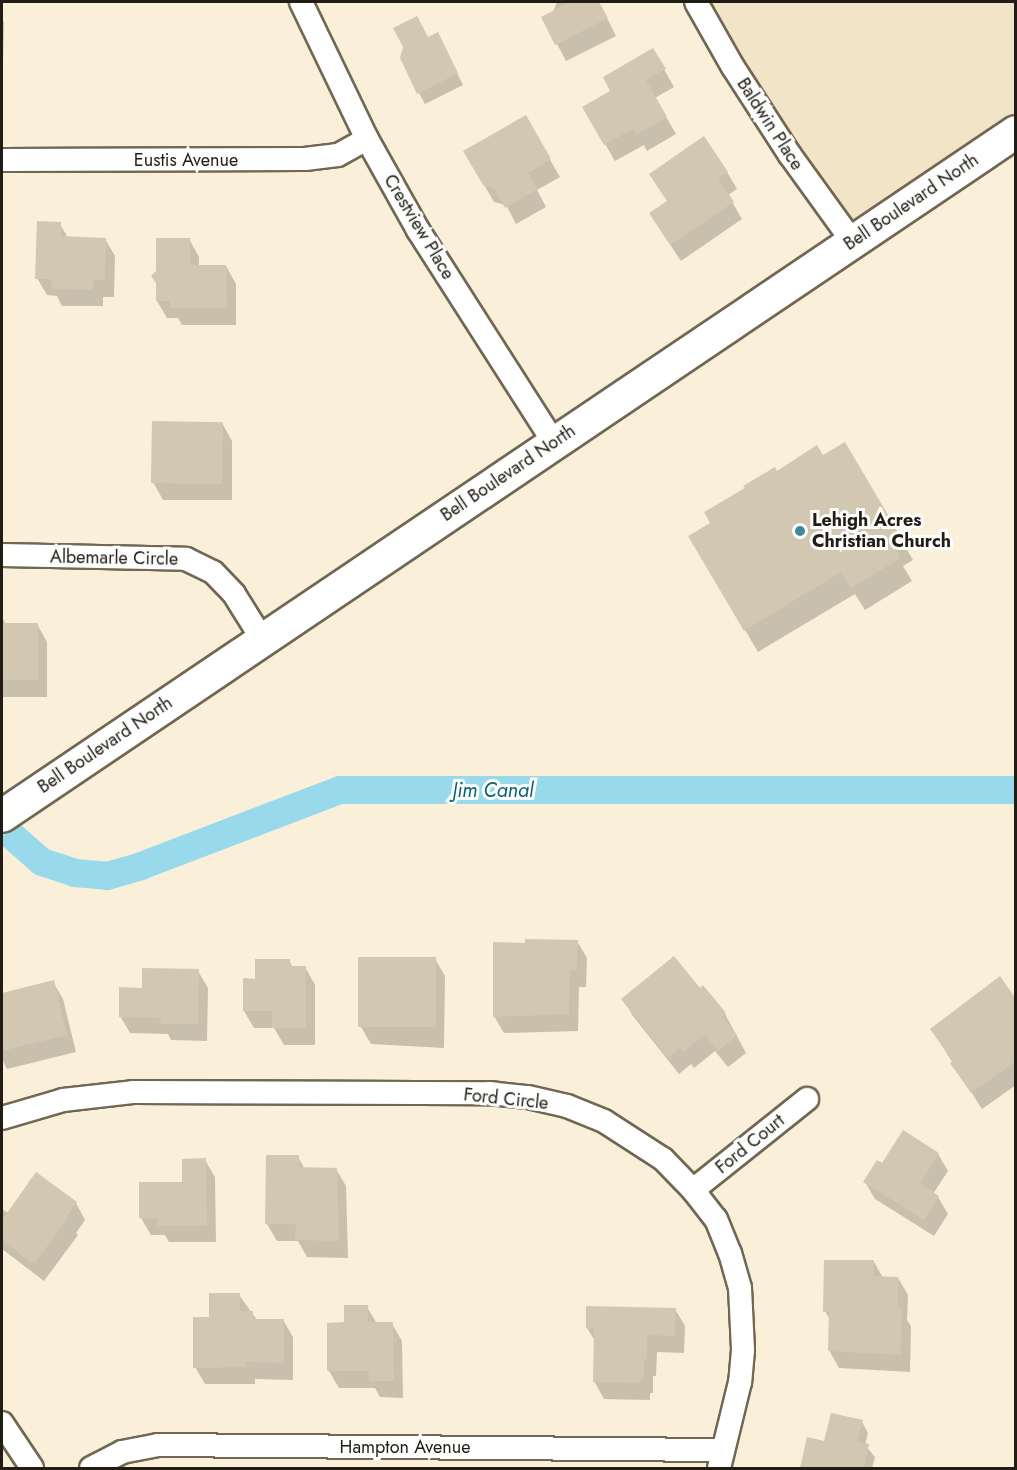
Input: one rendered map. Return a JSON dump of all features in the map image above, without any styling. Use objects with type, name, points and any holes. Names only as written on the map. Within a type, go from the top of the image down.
[{"type":"street","name":"Crestview Place","points":[[301,2],[367,139],[418,230],[554,443]]},
{"type":"street","name":"Baldwin Place","points":[[696,2],[790,155],[852,241]]},
{"type":"street","name":"Bell Boulevard North","points":[[13,808],[1016,132]]},
{"type":"street","name":"Eustis Avenue","points":[[2,160],[304,159],[338,155],[367,139]]},
{"type":"street","name":"Albemarle Circle","points":[[2,555],[186,560],[213,572],[234,594],[262,639]]},
{"type":"street","name":"Ford Circle","points":[[2,1118],[63,1100],[133,1092],[489,1094],[519,1096],[567,1106],[604,1121],[663,1160],[693,1190],[716,1219],[730,1253],[740,1288],[743,1317],[740,1382],[721,1459]]},
{"type":"street","name":"Ford Court","points":[[693,1190],[807,1099]]},
{"type":"street","points":[[2,1423],[32,1468]]},
{"type":"street","name":"Hampton Avenue","points":[[91,1468],[122,1452],[158,1445],[721,1459]]},
{"type":"shaded area","points":[[690,2],[1015,2],[1015,115],[835,235]]},
{"type":"building","points":[[570,2],[599,2],[608,18],[555,45],[541,17]]},
{"type":"building","points":[[417,16],[428,37],[438,32],[458,73],[417,94],[400,58],[403,47],[393,28]]},
{"type":"building","points":[[653,48],[666,69],[646,80],[667,117],[636,135],[633,129],[604,145],[582,107],[610,91],[603,77]]},
{"type":"building","points":[[526,115],[551,159],[528,173],[538,189],[505,208],[494,188],[483,185],[463,151]]},
{"type":"building","points":[[704,136],[728,172],[718,178],[734,202],[670,245],[649,213],[667,201],[649,174]]},
{"type":"building","points":[[37,221],[61,222],[61,236],[106,238],[105,280],[94,280],[93,290],[51,289],[51,279],[35,279]]},
{"type":"building","points":[[156,238],[190,238],[190,265],[226,265],[227,308],[170,308],[170,301],[156,301],[156,282],[151,276],[156,271]]},
{"type":"building","points":[[152,421],[223,422],[222,484],[151,483]]},
{"type":"building","points":[[845,442],[901,537],[892,543],[901,558],[851,588],[841,572],[744,631],[688,536],[710,523],[704,512],[745,488],[743,486],[775,467],[777,471],[817,445],[823,455]]},
{"type":"building","points":[[2,623],[38,623],[38,680],[2,680]]},
{"type":"building","points":[[525,939],[578,940],[577,970],[570,970],[569,1014],[493,1017],[493,942],[525,943]]},
{"type":"building","points":[[674,956],[700,988],[703,985],[726,1013],[722,1016],[737,1035],[718,1051],[705,1035],[683,1052],[680,1048],[668,1058],[621,999]]},
{"type":"building","points":[[358,957],[436,957],[436,1027],[358,1027]]},
{"type":"building","points":[[255,959],[290,959],[290,966],[306,966],[306,1028],[272,1028],[272,1011],[243,1011],[243,978],[255,979]]},
{"type":"building","points":[[142,968],[199,969],[198,1024],[160,1024],[161,1018],[119,1017],[119,987],[142,988]]},
{"type":"building","points":[[1000,976],[1016,999],[1016,1061],[971,1093],[950,1063],[953,1061],[930,1029]]},
{"type":"building","points":[[54,980],[67,1035],[2,1051],[2,993]]},
{"type":"building","points":[[903,1130],[939,1153],[920,1184],[939,1196],[924,1220],[863,1182],[877,1160],[882,1163]]},
{"type":"building","points":[[266,1155],[299,1155],[299,1167],[337,1168],[339,1241],[295,1240],[296,1224],[265,1224]]},
{"type":"building","points":[[206,1158],[207,1226],[158,1226],[158,1218],[139,1218],[139,1182],[182,1182],[182,1159]]},
{"type":"building","points":[[36,1172],[77,1202],[67,1216],[69,1217],[34,1264],[2,1240],[2,1220]]},
{"type":"building","points":[[824,1260],[874,1260],[874,1276],[898,1277],[898,1307],[902,1308],[901,1355],[828,1351],[829,1312],[823,1312]]},
{"type":"building","points":[[209,1293],[240,1293],[240,1311],[253,1311],[253,1319],[284,1319],[284,1363],[246,1362],[246,1367],[193,1368],[193,1317],[209,1317]]},
{"type":"building","points":[[344,1305],[368,1305],[368,1322],[393,1322],[394,1381],[369,1381],[369,1371],[327,1371],[327,1323],[344,1322]]},
{"type":"building","points":[[586,1306],[676,1308],[675,1336],[647,1335],[647,1359],[644,1359],[644,1377],[641,1377],[641,1383],[593,1382],[594,1329],[586,1328]]},
{"type":"building","points":[[831,1413],[863,1420],[857,1441],[869,1444],[864,1468],[800,1468],[807,1437],[824,1441]]},
{"type":"waterway","name":"Jim Canal","points":[[2,827],[42,862],[75,873],[107,876],[141,866],[340,790],[1016,790]]},
{"type":"place","name":"Lehigh Acres Christian Church","points":[[800,531]]}]
